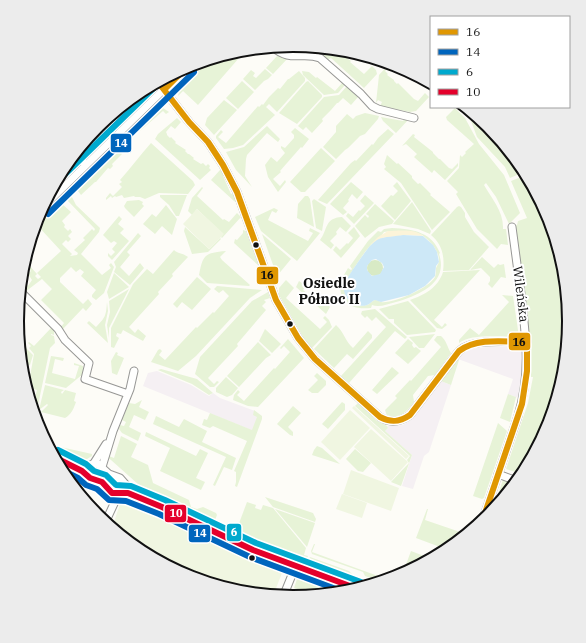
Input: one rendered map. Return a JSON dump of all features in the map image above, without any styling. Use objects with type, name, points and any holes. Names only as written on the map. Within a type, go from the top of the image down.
[{"type":"street","points":[[279,53],[296,57],[313,56],[320,58],[349,83],[374,108],[414,118]]},
{"type":"street","points":[[57,194],[174,80]]},
{"type":"street","points":[[163,87],[189,122],[208,142],[232,180],[240,198],[276,300],[298,338],[315,359],[380,418],[386,421],[394,422],[403,420],[410,415],[459,351],[465,346],[478,343],[527,342]]},
{"type":"street","points":[[80,159],[86,165]]},
{"type":"street","name":"Wileńska","points":[[487,508],[522,404],[527,371],[527,342],[512,227]]},
{"type":"street","points":[[25,296],[58,329],[65,340],[89,363],[85,379],[128,394]]},
{"type":"street","points":[[102,466],[113,431],[128,394],[134,371]]},
{"type":"street","points":[[87,475],[87,469],[92,465],[113,431]]},
{"type":"street","points":[[61,458],[92,465],[98,464],[102,466],[109,474],[120,478],[124,483],[162,507]]},
{"type":"street","points":[[64,462],[117,492],[128,492],[248,547],[347,585]]},
{"type":"street","points":[[498,474],[511,479]]},
{"type":"street","points":[[107,516],[117,492],[124,487],[124,483]]},
{"type":"street","points":[[286,590],[296,565]]},
{"type":"shaded area","points":[[520,347],[523,352],[518,398],[508,394],[513,379],[458,359],[464,352],[471,348]]},
{"type":"shaded area","points":[[157,371],[191,385],[209,396],[213,393],[220,398],[255,411],[262,417],[256,432],[143,386],[148,373]]},
{"type":"shaded area","points":[[441,381],[451,385],[429,452],[424,456],[413,489],[402,486],[412,455],[385,431],[388,428],[387,426],[403,425],[411,420]]},
{"type":"green space","points":[[321,55],[348,59],[364,74],[372,66],[376,70],[377,74],[364,88],[331,58],[327,60]]},
{"type":"green space","points":[[277,56],[289,57],[273,74],[266,68]]},
{"type":"green space","points":[[239,59],[198,105],[183,91],[178,96],[180,85],[193,75],[194,76],[199,70]]},
{"type":"green space","points":[[265,69],[272,75],[255,90],[243,79],[251,70],[255,73],[253,76],[256,78]]},
{"type":"green space","points":[[385,69],[386,70],[385,71],[388,74],[387,75],[418,101],[425,93],[429,97],[416,111],[410,112],[380,106],[382,102],[378,100],[376,103],[379,75]]},
{"type":"green space","points":[[299,71],[305,78],[305,81],[277,112],[269,104],[266,107],[275,115],[243,145],[224,149],[216,138],[221,130],[223,132],[218,137],[226,143],[258,106],[263,105],[278,88],[280,89],[288,79]]},
{"type":"green space","points":[[302,71],[309,72],[335,91],[343,82],[345,85],[338,93],[324,95],[303,75]]},
{"type":"green space","points":[[242,81],[254,92],[238,109],[226,98]]},
{"type":"green space","points":[[308,81],[322,95],[322,97],[297,124],[279,113]]},
{"type":"green space","points":[[347,86],[358,97],[351,105],[343,98],[322,119],[323,121],[312,133],[306,127],[303,130],[298,126],[324,97],[339,95]]},
{"type":"green space","points":[[149,95],[139,105],[124,116],[119,123],[92,143],[129,108]]},
{"type":"green space","points":[[224,100],[237,110],[214,135],[205,125],[207,118]]},
{"type":"green space","points":[[163,108],[169,112],[166,114],[163,111],[141,130],[125,140],[157,109]]},
{"type":"green space","points":[[455,108],[465,118],[479,144],[504,175],[520,213],[509,224],[496,197],[486,183],[484,185],[500,211],[503,229],[506,229],[508,245],[501,244],[497,249],[477,229],[456,194],[458,192],[447,181],[459,168],[460,155],[462,157],[474,144],[447,120],[446,117]]},
{"type":"green space","points":[[365,113],[379,116],[378,119],[365,134],[360,136],[336,159],[323,147],[336,132],[336,126],[347,114],[353,119],[356,116]]},
{"type":"green space","points":[[381,117],[403,121],[405,117],[409,119],[396,133],[383,121]]},
{"type":"green space","points":[[177,118],[181,122],[175,129],[171,126],[166,132],[167,135],[176,142],[175,143],[186,150],[185,151],[188,154],[194,158],[193,159],[201,164],[203,163],[206,166],[208,164],[210,166],[209,168],[211,170],[200,180],[155,139],[158,134]]},
{"type":"green space","points":[[468,118],[495,144],[518,174],[510,178],[505,167],[477,137]]},
{"type":"green space","points":[[118,126],[109,138],[89,158],[85,159],[81,156],[86,151]]},
{"type":"green space","points":[[267,126],[280,139],[278,142],[267,133],[247,155],[245,176],[252,187],[236,170],[226,152],[244,147]]},
{"type":"green space","points":[[295,128],[309,139],[280,171],[281,172],[273,179],[280,186],[285,180],[286,182],[278,192],[268,177],[265,165],[271,157],[277,162],[285,153],[281,146],[285,148],[294,138],[294,135],[291,132]]},
{"type":"green space","points":[[388,129],[394,134],[327,204],[318,200],[351,163],[355,160],[356,161]]},
{"type":"green space","points":[[413,134],[415,135],[414,137],[433,152],[449,168],[452,169],[458,163],[458,166],[445,180],[434,170],[432,173],[414,157],[417,154],[406,144],[402,146]]},
{"type":"green space","points":[[125,140],[128,144],[124,147],[121,144]]},
{"type":"green space","points":[[151,143],[193,181],[195,185],[188,194],[159,193],[145,199],[134,196],[124,198],[122,195],[112,198],[111,196],[106,200],[110,193],[113,196],[122,187],[119,184],[122,182],[120,180]]},
{"type":"green space","points":[[119,145],[123,148],[120,151],[122,154],[112,164],[113,166],[110,169],[108,168],[96,182],[81,195],[75,187]]},
{"type":"green space","points":[[321,148],[335,161],[305,192],[301,192],[290,182]]},
{"type":"green space","points":[[387,155],[397,164],[398,163],[418,184],[420,183],[431,194],[430,195],[450,212],[432,230],[401,183],[384,169],[386,167],[384,164]]},
{"type":"green space","points":[[78,160],[80,164],[79,168],[60,187]]},
{"type":"green space","points":[[220,170],[224,174],[223,176],[231,194],[234,193],[236,202],[211,180]]},
{"type":"green space","points":[[520,177],[542,219],[548,235],[560,286],[562,322],[560,357],[548,408],[542,424],[516,472],[506,469],[528,403],[533,377],[531,377],[530,341],[514,226],[517,225],[518,221],[527,218],[511,181]]},
{"type":"green space","points":[[351,182],[363,192],[357,199],[352,194],[348,200],[349,201],[343,208],[347,212],[343,215],[330,204]]},
{"type":"green space","points":[[397,182],[411,201],[395,220],[381,206],[391,195],[393,196],[398,191],[393,186]]},
{"type":"green space","points":[[202,187],[203,188],[197,196],[223,220],[224,219],[229,222],[237,213],[241,217],[222,238],[221,237],[223,234],[197,209],[192,215],[188,211],[192,198]]},
{"type":"green space","points":[[70,193],[76,205],[100,228],[99,232],[81,254],[102,275],[111,268],[109,265],[111,263],[114,267],[104,293],[96,300],[92,297],[92,295],[96,290],[81,276],[84,272],[80,269],[76,272],[71,267],[60,278],[60,282],[83,304],[88,299],[92,304],[86,311],[83,308],[63,329],[60,328],[64,323],[41,300],[52,289],[42,279],[26,291],[26,284],[28,286],[32,280],[28,274],[31,271],[29,269],[30,266],[37,274],[35,276],[38,279],[41,277],[37,273],[61,251],[40,229],[44,218],[61,203],[71,212],[62,221],[65,225],[64,227],[68,231],[70,229],[72,232],[68,236],[71,239],[68,242],[66,240],[62,244],[72,254],[70,256],[77,255],[78,253],[74,250],[85,240],[83,238],[92,229],[94,231],[95,229],[65,198]]},
{"type":"green space","points":[[160,195],[187,195],[179,216],[176,216],[169,205],[160,197]]},
{"type":"green space","points":[[365,195],[374,203],[354,224],[346,216],[348,213],[353,217],[365,206],[360,201]]},
{"type":"green space","points":[[305,196],[308,196],[310,199],[314,227],[297,218],[298,204]]},
{"type":"green space","points":[[314,199],[326,207],[322,231],[316,228],[312,201]]},
{"type":"green space","points":[[139,200],[143,202],[142,204],[144,206],[134,217],[124,206],[127,201]]},
{"type":"green space","points":[[412,202],[431,231],[430,234],[418,229],[393,224]]},
{"type":"green space","points":[[375,204],[394,221],[392,224],[379,227],[365,238],[355,226],[365,215],[368,218],[369,216],[366,214]]},
{"type":"green space","points":[[166,205],[177,219],[172,235],[162,226],[155,234],[143,224],[152,214],[156,217]]},
{"type":"green space","points":[[459,206],[465,213],[465,217],[474,232],[489,247],[469,270],[443,271],[444,261],[442,251],[438,242],[431,235]]},
{"type":"green space","points":[[274,208],[278,210],[276,213],[272,211],[268,220],[308,241],[313,233],[309,231],[310,228],[320,233],[297,261],[261,231],[255,217]]},
{"type":"green space","points":[[197,209],[224,234],[209,249],[183,224]]},
{"type":"green space","points":[[119,216],[122,219],[118,224],[124,229],[120,233],[129,241],[112,260],[108,256],[108,253],[111,256],[115,252],[112,249],[117,243],[114,241],[111,243],[103,235]]},
{"type":"green space","points":[[342,217],[351,226],[346,232],[340,227],[336,232],[337,234],[330,241],[334,245],[331,249],[320,240],[329,222],[336,218]]},
{"type":"green space","points":[[185,227],[209,249],[220,238],[221,239],[208,252],[192,254],[184,231]]},
{"type":"green space","points":[[354,227],[360,236],[341,258],[333,250],[336,246],[340,250],[347,243],[348,244],[353,238],[348,233]]},
{"type":"green space","points":[[392,228],[422,233],[437,246],[440,253],[440,273],[430,286],[414,296],[384,305],[372,305],[371,308],[359,308],[352,306],[343,298],[343,296],[342,297],[340,289],[342,278],[348,268],[351,270],[352,269],[350,266],[368,241],[378,231],[381,232],[384,229]],"holes":[[[391,231],[419,234],[431,243],[439,258],[435,277],[426,286],[402,298],[387,302],[375,300],[367,305],[361,306],[352,303],[346,295],[346,280],[370,246],[384,232]]]},
{"type":"green space","points":[[243,230],[246,231],[259,266],[234,243],[235,239],[237,240],[243,233]]},
{"type":"green space","points":[[138,233],[141,236],[127,252],[130,255],[120,267],[129,276],[140,263],[144,268],[130,285],[114,272],[116,267],[114,262]]},
{"type":"green space","points":[[262,234],[291,259],[277,276]]},
{"type":"green space","points":[[174,250],[188,257],[172,274],[173,276],[158,292],[159,294],[129,327],[135,333],[138,329],[146,336],[143,341],[123,330],[121,334],[117,333],[116,336],[119,338],[114,348],[111,347],[111,328],[133,284],[147,269],[153,274]]},
{"type":"green space","points":[[226,251],[220,257],[250,285],[249,286],[207,283],[199,275],[202,263],[206,256],[213,253]]},
{"type":"green space","points":[[482,257],[494,268],[498,264],[504,264],[506,278],[501,277],[492,288],[488,284],[490,277],[481,268],[470,270]]},
{"type":"green space","points":[[372,260],[378,260],[383,265],[381,274],[378,276],[372,276],[367,271],[367,265]]},
{"type":"green space","points":[[480,270],[434,320],[442,327],[445,323],[447,325],[442,329],[437,328],[410,300],[420,296],[434,287],[441,278],[443,272]]},
{"type":"green space","points":[[114,273],[129,287],[109,299],[107,292]]},
{"type":"green space","points":[[197,277],[211,289],[192,310],[182,302],[177,308],[173,304]]},
{"type":"green space","points":[[286,280],[294,288],[286,298],[320,329],[327,322],[323,318],[325,316],[329,320],[332,327],[312,348],[303,337],[279,295],[279,288]]},
{"type":"green space","points":[[299,281],[306,286],[303,290],[322,306],[326,303],[330,307],[326,314],[296,287]]},
{"type":"green space","points":[[217,286],[262,290],[250,298],[196,356],[178,371],[151,362],[160,349],[162,351],[159,355],[165,360],[196,327],[197,328],[213,312],[214,313],[229,296],[223,290],[219,293],[214,289]]},
{"type":"green space","points":[[129,289],[109,328],[109,338],[107,325],[110,312],[109,301]]},
{"type":"green space","points":[[268,292],[270,298],[264,300],[266,302],[262,306],[266,310],[237,344],[238,346],[208,378],[214,384],[217,381],[219,382],[214,387],[210,387],[195,374],[200,357],[252,301]]},
{"type":"green space","points":[[502,295],[513,296],[519,337],[479,337],[464,340],[459,343],[459,340],[470,328],[479,335],[509,302]]},
{"type":"green space","points":[[408,301],[436,330],[435,332],[407,335],[394,323],[394,319],[389,319],[379,309]]},
{"type":"green space","points":[[107,302],[108,311],[105,325],[108,343],[87,323],[89,321],[96,327],[99,324],[105,316]]},
{"type":"green space","points":[[375,309],[407,337],[405,339],[395,331],[349,383],[341,376],[386,327],[376,317],[372,321],[367,316],[365,318],[361,314],[362,311]]},
{"type":"green space","points":[[46,322],[54,329],[54,335],[51,335],[54,336],[55,343],[50,348],[38,407],[35,398],[37,390],[32,389],[30,377],[34,354],[29,348],[31,346],[28,343],[29,342],[34,346],[51,328]]},
{"type":"green space","points":[[336,325],[353,348],[368,331],[372,335],[372,338],[353,359],[347,354],[334,368],[314,349]]},
{"type":"green space","points":[[265,329],[281,344],[272,353],[259,341]]},
{"type":"green space","points":[[435,334],[424,348],[419,348],[409,337]]},
{"type":"green space","points":[[437,336],[441,336],[443,338],[451,353],[435,375],[428,376],[413,395],[414,402],[403,414],[396,417],[387,416],[385,410],[397,398],[395,396],[410,380],[411,381],[441,347],[434,340]]},
{"type":"green space","points":[[288,339],[304,358],[258,407],[248,406],[233,400],[234,395],[238,390],[240,392],[237,395],[244,401],[274,368],[275,369],[290,352],[284,346],[281,349],[280,348]]},
{"type":"green space","points":[[408,339],[413,343],[412,345],[414,348],[416,347],[421,351],[408,364],[395,353]]},
{"type":"green space","points":[[258,342],[271,355],[266,358],[239,387],[227,376]]},
{"type":"green space","points":[[25,347],[33,355],[30,365],[27,364]]},
{"type":"green space","points":[[116,352],[118,353],[117,355],[124,358],[117,375],[112,373],[111,361]]},
{"type":"green space","points":[[51,356],[64,358],[63,361],[55,359],[52,373],[75,379],[79,366],[74,365],[74,363],[83,366],[83,374],[66,388],[45,383]]},
{"type":"green space","points":[[458,359],[459,360],[451,385],[441,381]]},
{"type":"green space","points":[[392,367],[399,373],[377,394],[372,390]]},
{"type":"green space","points":[[161,369],[197,379],[213,393],[209,395],[192,384],[158,370]]},
{"type":"green space","points":[[317,373],[326,381],[326,385],[318,393],[312,393],[308,390],[318,380],[314,376]]},
{"type":"green space","points":[[226,377],[238,388],[232,395],[227,397],[216,392],[216,388]]},
{"type":"green space","points":[[45,385],[64,390],[61,392],[62,394],[65,390],[76,393],[74,401],[76,402],[72,411],[67,417],[65,418],[41,412],[48,405],[47,404],[39,410]]},
{"type":"green space","points":[[508,394],[516,397],[510,422],[500,418]]},
{"type":"green space","points":[[142,400],[139,407],[149,412],[145,420],[134,415],[129,427],[141,433],[138,441],[122,433],[119,429],[120,425],[124,426],[126,422],[122,420],[129,403],[135,404]]},
{"type":"green space","points":[[342,402],[345,404],[345,410],[328,429],[322,424]]},
{"type":"green space","points":[[358,403],[376,420],[387,426],[388,428],[385,431],[412,455],[401,486],[391,482],[409,463],[407,460],[410,456],[355,406]]},
{"type":"green space","points":[[293,406],[301,413],[288,427],[293,432],[293,436],[277,424]]},
{"type":"green space","points":[[354,406],[409,456],[406,459],[352,408]]},
{"type":"green space","points":[[254,410],[262,416],[262,419],[237,487],[235,486],[236,472],[234,471],[247,441],[213,426],[210,428],[202,425],[204,419],[207,420],[210,413],[252,430],[257,417],[253,415]]},
{"type":"green space","points":[[350,410],[370,428],[340,460],[321,442]]},
{"type":"green space","points":[[156,416],[179,427],[184,419],[207,431],[202,442],[236,458],[232,470],[224,467],[215,486],[213,485],[226,457],[153,424]]},
{"type":"green space","points":[[498,423],[507,431],[484,498],[482,499],[473,496]]},
{"type":"green space","points":[[371,429],[408,462],[391,481],[354,447]]},
{"type":"green space","points":[[146,432],[196,456],[200,449],[208,453],[196,478],[205,482],[201,490],[160,471],[170,448],[145,436]]},
{"type":"green space","points":[[121,436],[137,444],[131,457],[148,465],[153,483],[189,500],[191,507],[197,509],[203,507],[216,513],[217,515],[215,520],[139,485],[108,458],[109,456],[114,458]]},
{"type":"green space","points":[[55,446],[92,454],[92,456],[87,459],[80,460],[58,452]]},
{"type":"green space","points":[[317,446],[322,448],[340,464],[312,455]]},
{"type":"green space","points":[[355,449],[371,463],[363,472],[358,471],[346,459]]},
{"type":"green space","points":[[93,468],[97,468],[107,478],[118,481],[120,485],[119,488],[113,488],[104,479],[92,474],[91,471]]},
{"type":"green space","points":[[351,470],[399,488],[391,511],[343,494]]},
{"type":"green space","points":[[75,473],[80,475],[88,483],[99,487],[103,493],[82,487],[74,477]]},
{"type":"green space","points":[[503,480],[508,482],[506,485],[497,496]]},
{"type":"green space","points":[[342,494],[367,503],[362,518],[336,509]]},
{"type":"green space","points":[[265,497],[313,513],[316,519],[315,522],[273,507]]},
{"type":"green space","points":[[126,499],[168,518],[170,523],[282,573],[275,590],[223,581],[190,570],[158,554],[129,535],[114,522],[121,501]]},
{"type":"green space","points":[[247,502],[256,505],[255,508],[261,510],[263,505],[273,508],[306,548],[304,555],[308,556],[306,561],[256,542],[230,528],[231,526],[238,526]]},
{"type":"green space","points":[[275,509],[315,523],[307,547]]},
{"type":"green space","points":[[427,509],[425,520],[460,532],[439,547],[416,538]]},
{"type":"green space","points":[[315,544],[312,552],[378,576],[371,578],[365,576],[363,572],[312,554],[311,551]]},
{"type":"green space","points":[[411,551],[424,556],[412,563],[406,566]]},
{"type":"green space","points":[[310,557],[349,571],[354,576],[367,580],[362,581],[308,562]]},
{"type":"green space","points":[[301,577],[323,585],[321,589],[301,590],[294,588],[297,579]]},
{"type":"sand","points":[[388,231],[411,231],[420,233],[423,236],[407,235],[382,238],[370,245],[378,237]]},
{"type":"water","points":[[403,235],[423,236],[433,245],[437,252],[439,262],[436,266],[435,276],[425,286],[409,295],[381,302],[375,300],[368,305],[362,306],[354,304],[350,301],[345,294],[345,282],[369,247],[379,239]],"holes":[[[376,259],[382,263],[384,267],[380,274],[372,276],[367,270],[367,266],[372,260]]]},
{"type":"transit line","name":"14","points":[[48,214],[194,72]]},
{"type":"transit line","name":"16","points":[[165,89],[174,80]]},
{"type":"transit line","name":"16","points":[[162,87],[189,122],[208,142],[223,165],[237,192],[276,300],[298,338],[315,359],[380,417],[395,421],[410,415],[459,351],[466,347],[492,341],[527,342],[527,371],[522,404],[487,508]]},
{"type":"transit line","name":"6","points":[[74,165],[142,99]]},
{"type":"transit line","name":"6","points":[[58,450],[86,464],[94,471],[106,475],[116,485],[131,486],[165,500],[256,543],[360,582]]},
{"type":"transit line","name":"10","points":[[63,462],[82,471],[90,478],[102,482],[112,493],[128,493],[162,507],[253,550],[346,585]]},
{"type":"transit line","name":"14","points":[[72,475],[86,485],[97,489],[109,500],[126,501],[159,514],[250,557],[332,587]]},
{"type":"district","name":"Osiedle Północ II","points":[[329,292]]}]
